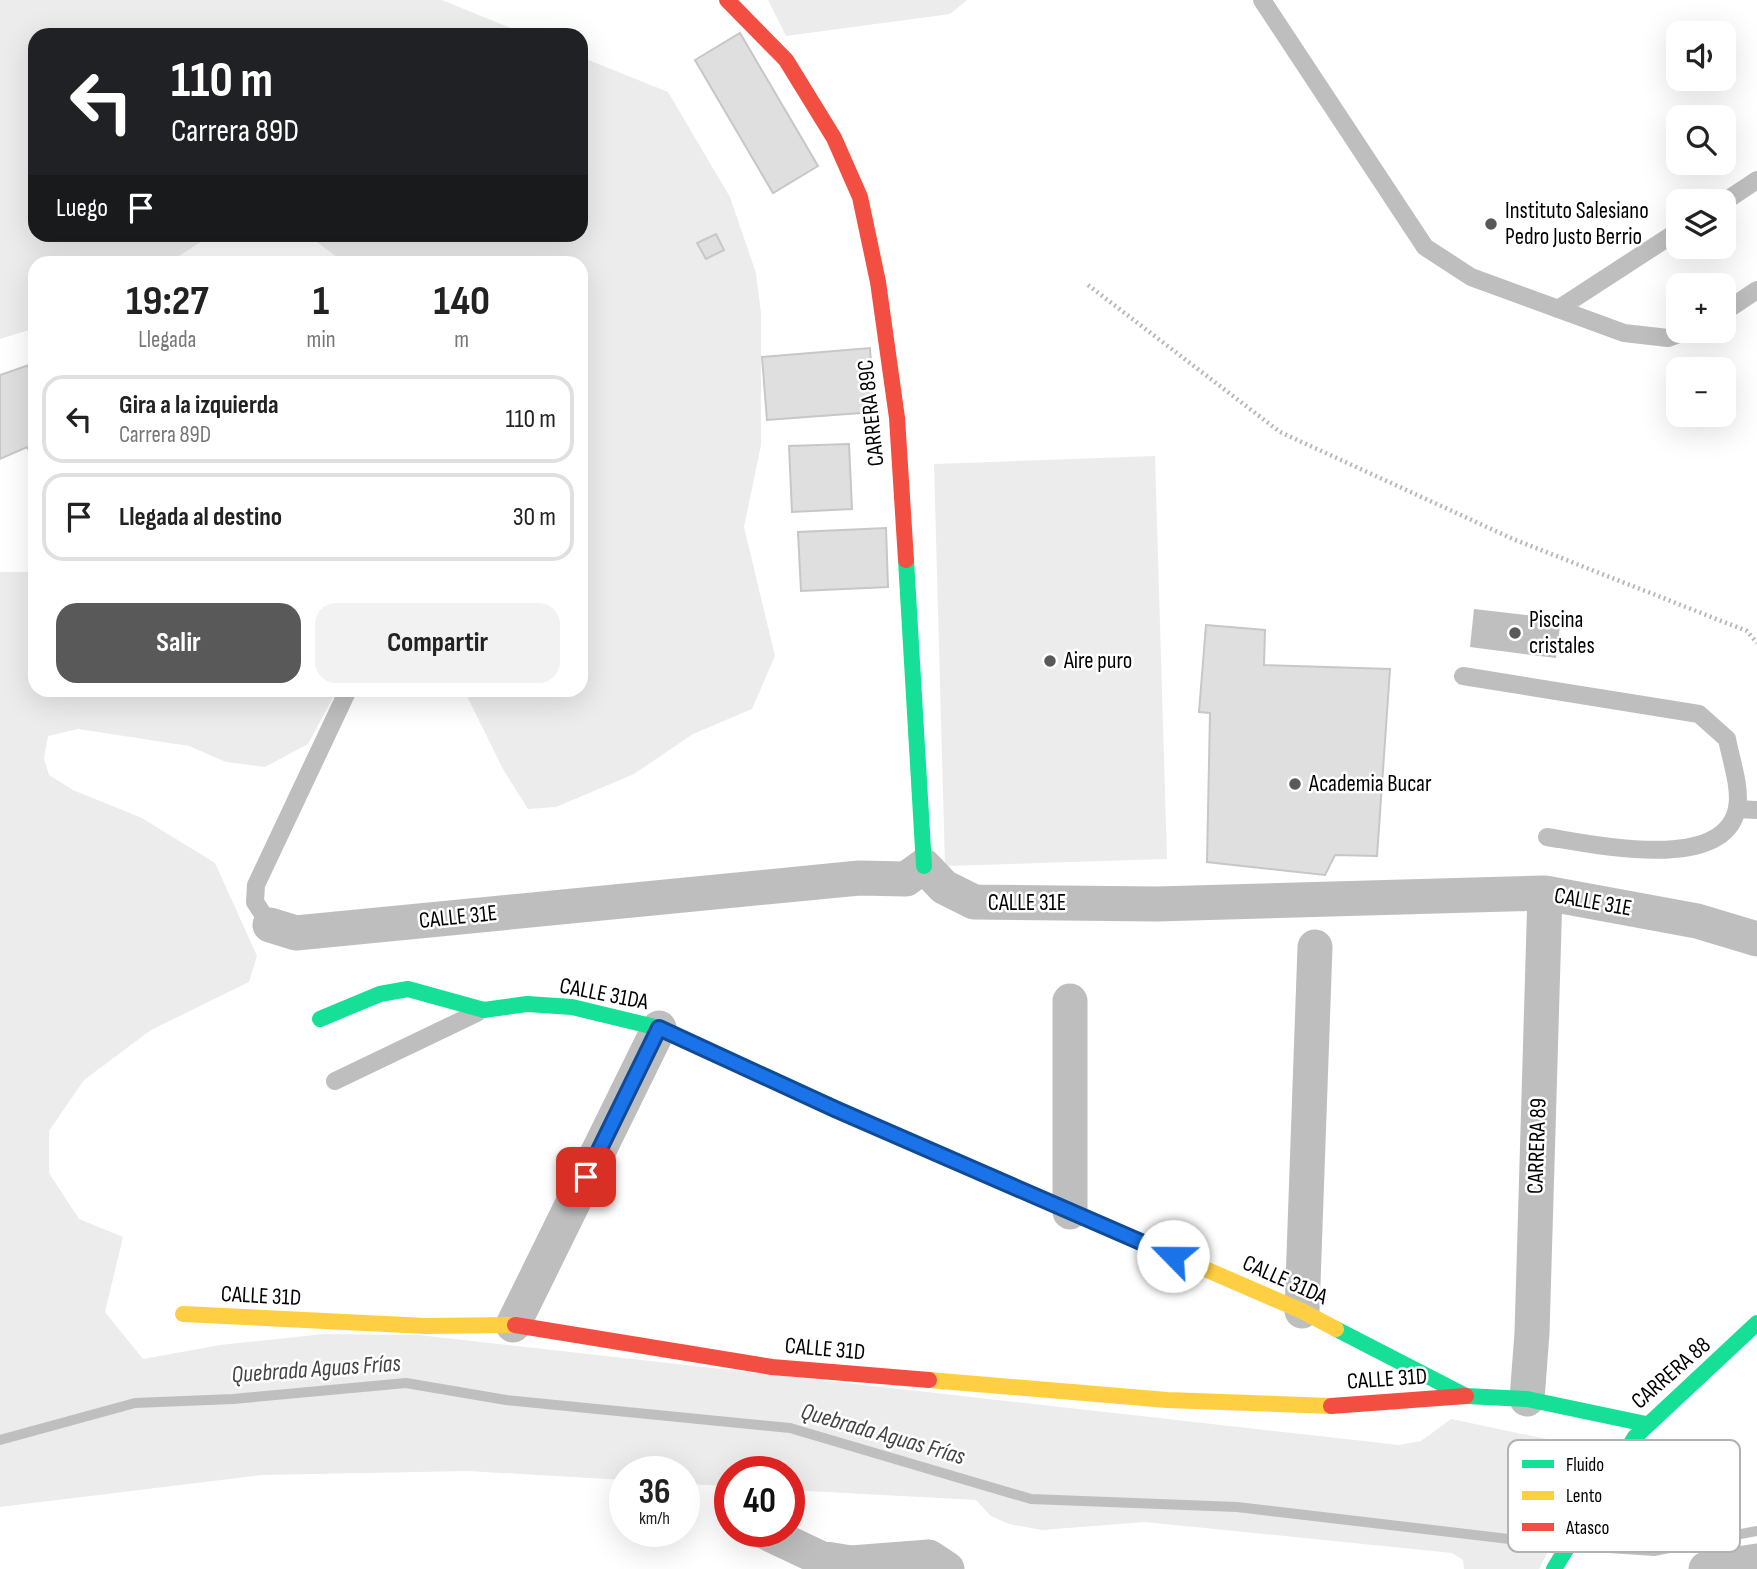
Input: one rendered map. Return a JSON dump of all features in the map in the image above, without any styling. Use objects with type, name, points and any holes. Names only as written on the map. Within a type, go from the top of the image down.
[{"type":"street","name":"CARRERA 89C","points":[[727,0],[786,60],[834,138],[860,197],[878,282],[897,418],[924,866]]},
{"type":"street","name":"CALLE 31E","points":[[270,925],[296,933],[859,878],[906,879],[924,866],[944,887],[974,902],[1156,904],[1545,893],[1697,921],[1757,939]]},
{"type":"street","name":"CARRERA 89","points":[[1527,1399],[1532,1333],[1545,893]]},
{"type":"street","points":[[1302,1311],[1315,947]]},
{"type":"street","name":"CALLE 31DA","points":[[320,1019],[380,995],[408,989],[484,1010],[527,1004],[572,1007],[659,1028],[1070,1212],[1302,1311],[1466,1396],[1527,1399],[1646,1424]]},
{"type":"street","points":[[1070,1000],[1070,1212]]},
{"type":"street","points":[[513,1325],[659,1028]]},
{"type":"street","name":"CALLE 31D","points":[[183,1314],[426,1326],[513,1325],[772,1367],[1153,1399],[1317,1407],[1466,1396]]},
{"type":"street","name":"CARRERA 88","points":[[1635,1440],[1646,1424],[1720,1363],[1757,1323]]},
{"type":"street","points":[[797,1547],[820,1558],[851,1563],[929,1557],[947,1569]]},
{"type":"street","name":"CARRERA 88","points":[[1554,1569],[1562,1552]]},
{"type":"street","points":[[1706,1569],[1757,1560]]},
{"type":"lane","points":[[1262,0],[1425,247],[1471,277],[1624,333],[1666,338]]},
{"type":"lane","points":[[1736,194],[1757,180]]},
{"type":"lane","points":[[1558,309],[1666,239]]},
{"type":"lane","points":[[1736,304],[1757,290]]},
{"type":"lane","points":[[1463,676],[1699,715],[1727,739],[1737,809],[1722,835],[1694,848],[1626,848],[1547,837]]},
{"type":"lane","points":[[270,925],[255,901],[256,885],[345,697]]},
{"type":"lane","points":[[1737,809],[1757,810]]},
{"type":"lane","points":[[335,1081],[484,1010]]},
{"type":"path","points":[[1088,285],[1280,432],[1513,539],[1747,631],[1757,643]]},
{"type":"shaded area","points":[[0,0],[442,0],[511,28],[28,28],[28,242],[200,242],[179,256],[28,256],[28,330],[0,339]]},
{"type":"shaded area","points":[[768,0],[967,0],[950,14],[786,36]]},
{"type":"shaded area","points":[[588,60],[668,92],[730,197],[756,273],[761,313],[761,445],[744,527],[775,656],[752,709],[693,734],[634,774],[556,807],[528,809],[504,771],[467,697],[588,697],[588,256],[335,256],[317,242],[588,242]]},
{"type":"shaded area","name":"Aire puro","points":[[1155,456],[1167,859],[945,866],[934,464]]},
{"type":"shaded area","points":[[0,572],[28,572],[28,697],[333,697],[308,744],[265,767],[226,762],[189,746],[78,729],[48,736],[44,758],[49,775],[73,790],[142,818],[215,863],[257,956],[249,982],[151,1030],[84,1080],[49,1131],[49,1173],[79,1219],[123,1237],[105,1312],[143,1359],[220,1345],[324,1334],[419,1335],[1399,1445],[1421,1441],[1451,1419],[1551,1440],[1508,1440],[1508,1552],[1548,1552],[1539,1569],[1464,1569],[1463,1560],[1452,1553],[1145,1522],[1042,1530],[1009,1524],[991,1516],[976,1500],[805,1491],[805,1456],[714,1456],[714,1485],[700,1485],[700,1456],[609,1456],[609,1479],[468,1471],[263,1475],[0,1507]]},
{"type":"shaded area","name":"Piscina cristales","points":[[1474,609],[1561,619],[1556,658],[1470,647]]},
{"type":"building","points":[[740,33],[818,166],[773,193],[695,60]]},
{"type":"building","points":[[716,234],[724,250],[706,259],[697,243]]},
{"type":"building","points":[[870,348],[874,412],[767,420],[762,357]]},
{"type":"building","points":[[28,365],[28,449],[0,459],[0,375]]},
{"type":"building","points":[[849,444],[852,509],[792,512],[789,446]]},
{"type":"building","points":[[886,528],[888,587],[801,591],[798,532]]},
{"type":"building","name":"Academia Bucar","points":[[1206,625],[1265,630],[1264,665],[1390,669],[1377,856],[1335,855],[1325,875],[1207,862],[1210,713],[1199,712]]},
{"type":"waterway","name":"Quebrada Aguas Frías","points":[[0,1440],[135,1403],[233,1399],[406,1383],[506,1400],[790,1428],[1031,1499],[1237,1507],[1508,1539]]},
{"type":"waterway","name":"Quebrada Aguas Frías","points":[[1740,1534],[1757,1531]]},
{"type":"traffic: fast","points":[[906,560],[924,866]]},
{"type":"traffic: fast","points":[[320,1019],[380,994],[408,989],[484,1010],[527,1004],[572,1007],[659,1028],[868,1123]]},
{"type":"traffic: fast","points":[[1633,1440],[1757,1323]]},
{"type":"traffic: fast","points":[[1336,1329],[1466,1396],[1527,1399],[1646,1424]]},
{"type":"traffic: fast","points":[[1554,1569],[1564,1552]]},
{"type":"traffic: slow","points":[[868,1123],[1302,1311],[1336,1329]]},
{"type":"traffic: slow","points":[[183,1314],[426,1326],[515,1325]]},
{"type":"traffic: slow","points":[[929,1380],[1167,1400],[1331,1406]]},
{"type":"traffic: jam","points":[[727,0],[786,60],[834,138],[860,197],[878,282],[897,418],[906,560]]},
{"type":"traffic: jam","points":[[515,1325],[772,1367],[929,1380]]},
{"type":"traffic: jam","points":[[1331,1406],[1466,1396]]},
{"type":"place","name":"Instituto Salesiano Pedro Justo Berrio","points":[[1491,224]]},
{"type":"place","name":"Piscina cristales","points":[[1515,633]]},
{"type":"place","name":"Aire puro","points":[[1050,661]]},
{"type":"place","name":"Academia Bucar","points":[[1295,784]]},
{"type":"route","points":[[586,1177],[659,1028],[835,1109],[1173,1256]]}]
